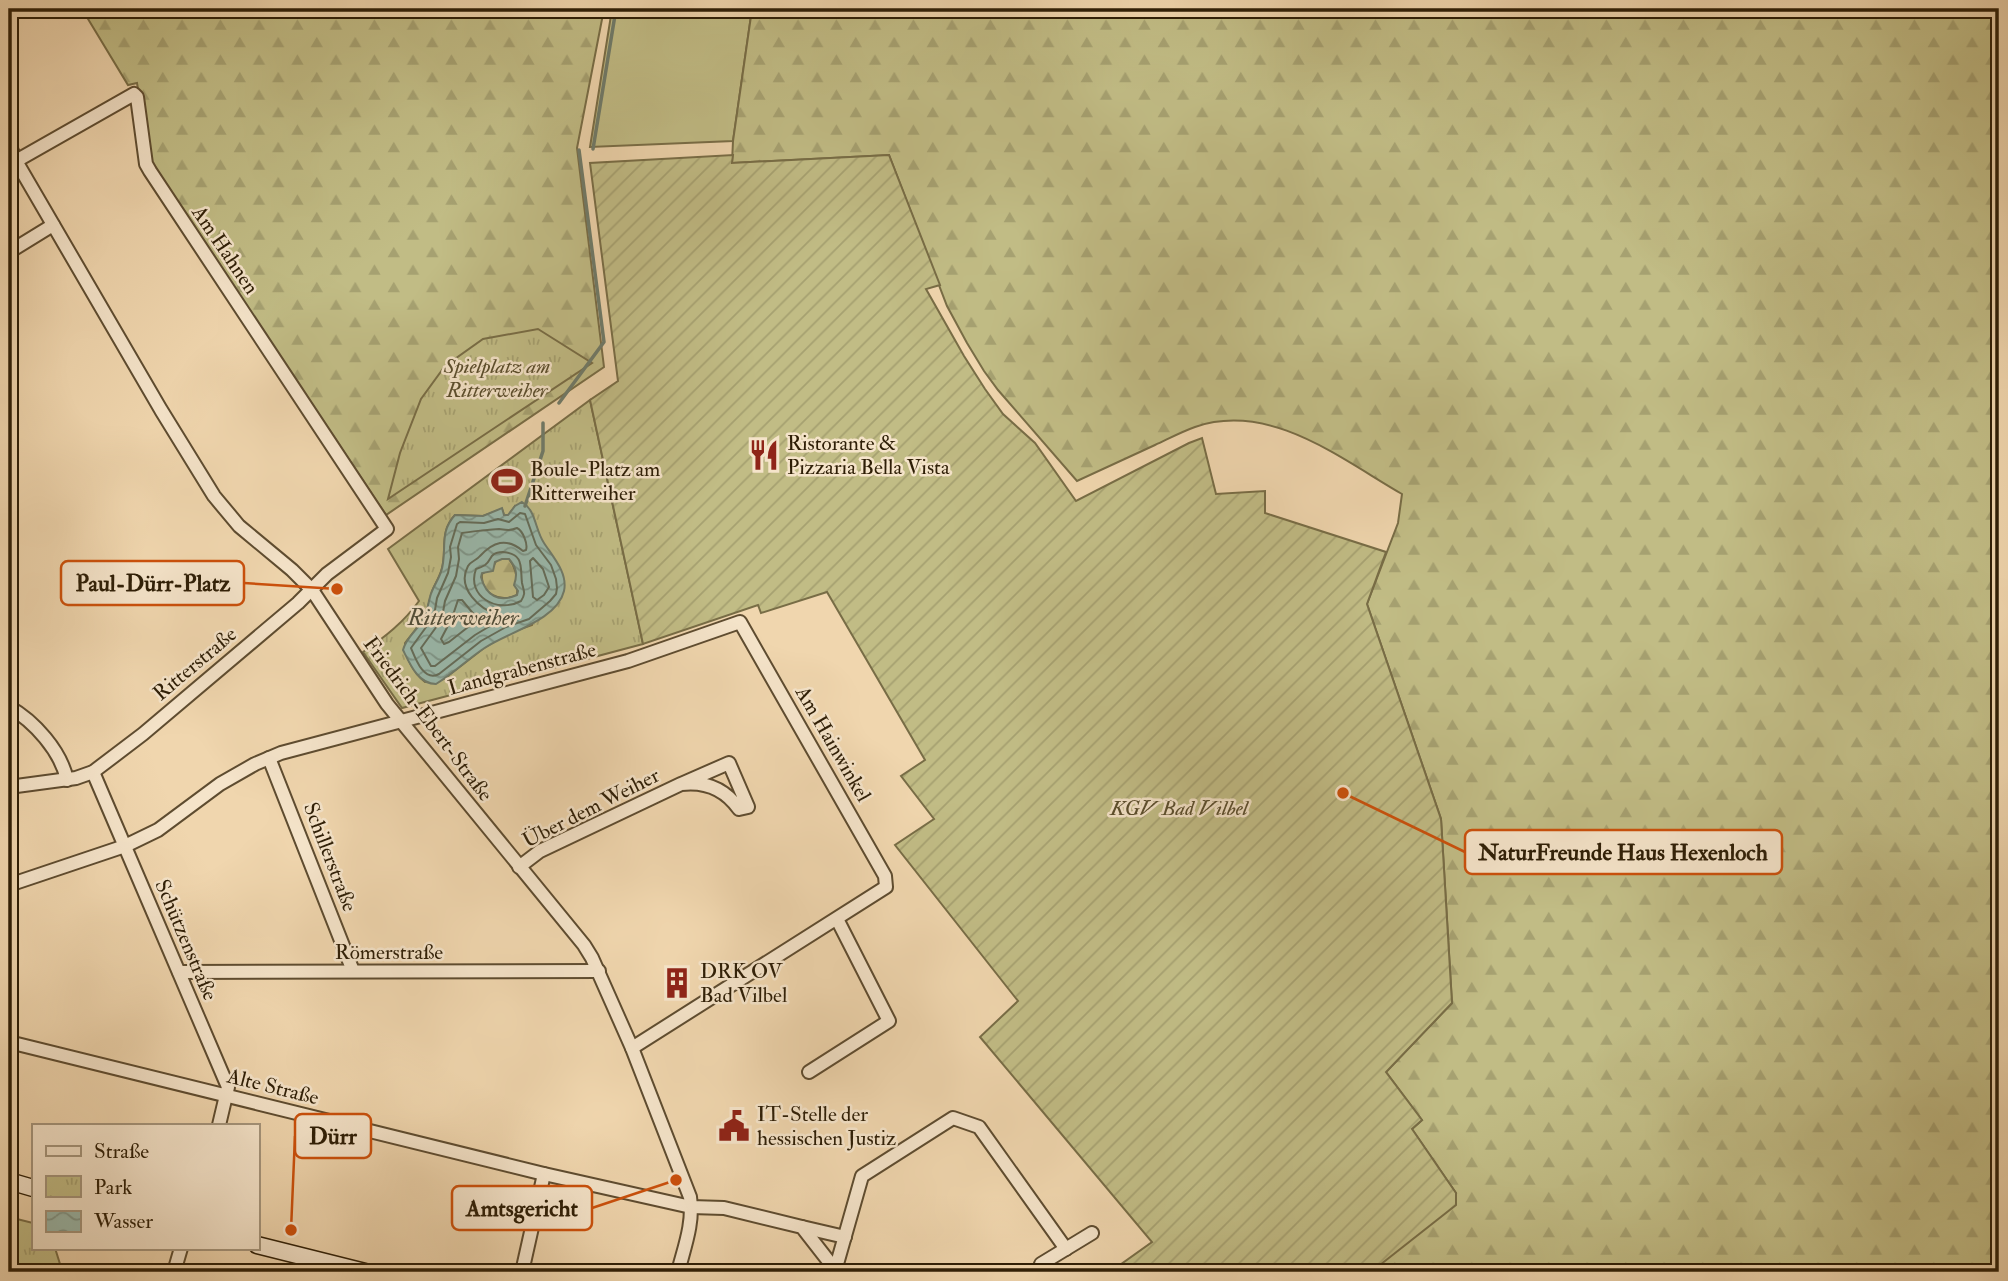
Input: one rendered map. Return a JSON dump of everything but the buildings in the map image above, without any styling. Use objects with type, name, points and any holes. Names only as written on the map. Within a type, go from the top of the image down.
[{"type":"main road","points":[[9,1181],[32,1188]]},
{"type":"main road","points":[[259,1246],[365,1272]]},
{"type":"street","name":"Am Hahnen","points":[[13,161],[134,94],[146,164],[150,171],[387,529]]},
{"type":"street","name":"Friedrich-Ebert-Straße","points":[[9,145],[13,161],[214,496],[239,526],[312,590],[387,704],[584,945],[599,971],[632,1048],[685,1183],[691,1207],[690,1224],[678,1272]]},
{"type":"street","points":[[9,252],[53,225]]},
{"type":"street","name":"Ritterstraße","points":[[9,787],[67,780],[93,772],[143,734],[312,590],[327,574],[387,529]]},
{"type":"street","name":"Landgrabenstraße","points":[[9,885],[125,846],[158,830],[220,784],[269,758],[299,747],[628,661],[740,622]]},
{"type":"street","name":"Am Hainwinkel","points":[[740,622],[886,876],[886,887],[836,919]]},
{"type":"street","points":[[9,707],[27,718],[37,729],[60,759],[67,780]]},
{"type":"street","name":"Schillerstraße","points":[[269,758],[353,971]]},
{"type":"street","name":"Über dem Weiher","points":[[519,867],[540,851],[681,784],[729,763],[748,807],[739,809],[726,795],[709,785],[681,784]]},
{"type":"street","name":"Schützenstraße","points":[[93,772],[228,1087],[227,1095]]},
{"type":"street","points":[[632,1048],[836,919],[889,1021],[809,1072]]},
{"type":"street","name":"Römerstraße","points":[[179,972],[599,971]]},
{"type":"street","name":"Alte Straße","points":[[9,1042],[544,1174],[691,1207],[724,1208],[845,1237]]},
{"type":"street","points":[[219,1124],[227,1095]]},
{"type":"street","points":[[836,1271],[862,1176],[953,1118],[979,1127],[1066,1249]]},
{"type":"street","points":[[522,1272],[544,1174]]},
{"type":"street","points":[[802,1227],[836,1271]]},
{"type":"street","points":[[1041,1264],[1092,1233]]},
{"type":"street","points":[[174,1272],[180,1250]]},
{"type":"green space","points":[[82,9],[604,9],[577,148],[604,367],[386,515],[150,161],[137,83],[128,85]]},
{"type":"green space","points":[[612,9],[752,9],[733,141],[590,147]]},
{"type":"green space","points":[[752,9],[1999,9],[1999,1272],[1371,1272],[1456,1193],[1412,1129],[1422,1120],[1386,1072],[1452,1003],[1441,819],[1367,604],[1398,523],[1402,494],[1304,438],[1250,422],[1223,421],[1195,427],[1077,481],[998,390],[967,343],[947,306],[889,155],[732,163]]},
{"type":"green space","name":"KGV Bad Vilbel","points":[[733,155],[732,163],[889,155],[940,285],[926,289],[985,389],[1003,414],[1035,443],[1076,501],[1202,438],[1216,494],[1265,491],[1265,513],[1386,552],[1367,604],[1441,819],[1452,1003],[1386,1072],[1422,1120],[1412,1129],[1456,1193],[1456,1205],[1371,1272],[1110,1272],[1152,1242],[980,1037],[1018,1001],[895,845],[934,819],[901,776],[925,760],[827,592],[761,613],[758,605],[643,644],[590,400],[618,381],[590,163]]},
{"type":"green space","name":"Spielplatz am Ritterweiher","points":[[538,329],[592,363],[388,499],[400,453],[421,399],[445,366],[483,339]]},
{"type":"green space","points":[[590,400],[643,644],[402,708],[363,652],[394,629],[419,601],[388,549]],"holes":[[[515,506],[536,526],[542,542],[532,625],[509,633],[484,648],[444,679],[425,682],[411,665],[405,643],[427,611],[442,568],[445,534],[450,521],[455,515],[483,516],[502,509],[504,515],[509,515]]]},
{"type":"green space","points":[[497,559],[509,559],[512,563],[517,595],[498,597],[484,587],[482,574],[493,567]]},
{"type":"green space","points":[[9,1217],[32,1223],[32,1250],[56,1250],[65,1272],[14,1272],[9,1257]]},
{"type":"water","name":"Ritterweiher","points":[[522,502],[530,510],[541,538],[562,572],[565,584],[559,601],[541,618],[483,649],[436,684],[424,681],[415,672],[403,650],[424,618],[441,572],[445,536],[450,522],[455,515],[483,516],[502,508],[504,515],[508,515]],"holes":[[[509,559],[516,571],[514,585],[518,591],[517,595],[499,598],[486,589],[482,573],[493,571],[495,562]]]},
{"type":"waterway","points":[[593,149],[616,9]]},
{"type":"waterway","points":[[559,403],[604,342],[579,150]]},
{"type":"waterway","points":[[525,506],[543,451],[543,423]]},
{"type":"place","name":"Ristorante & Pizzaria Bella Vista","points":[[764,455]]},
{"type":"place","name":"Boule-Platz am Ritterweiher","points":[[507,481]]},
{"type":"place","name":"Paul-Dürr-Platz","points":[[337,589]]},
{"type":"place","name":"NaturFreunde Haus Hexenloch","points":[[1343,793]]},
{"type":"place","name":"DRK OV Bad Vilbel","points":[[677,983]]},
{"type":"place","name":"IT-Stelle der hessischen Justiz","points":[[734,1126]]},
{"type":"place","name":"Amtsgericht","points":[[676,1180]]},
{"type":"place","name":"Dürr","points":[[291,1230]]}]
